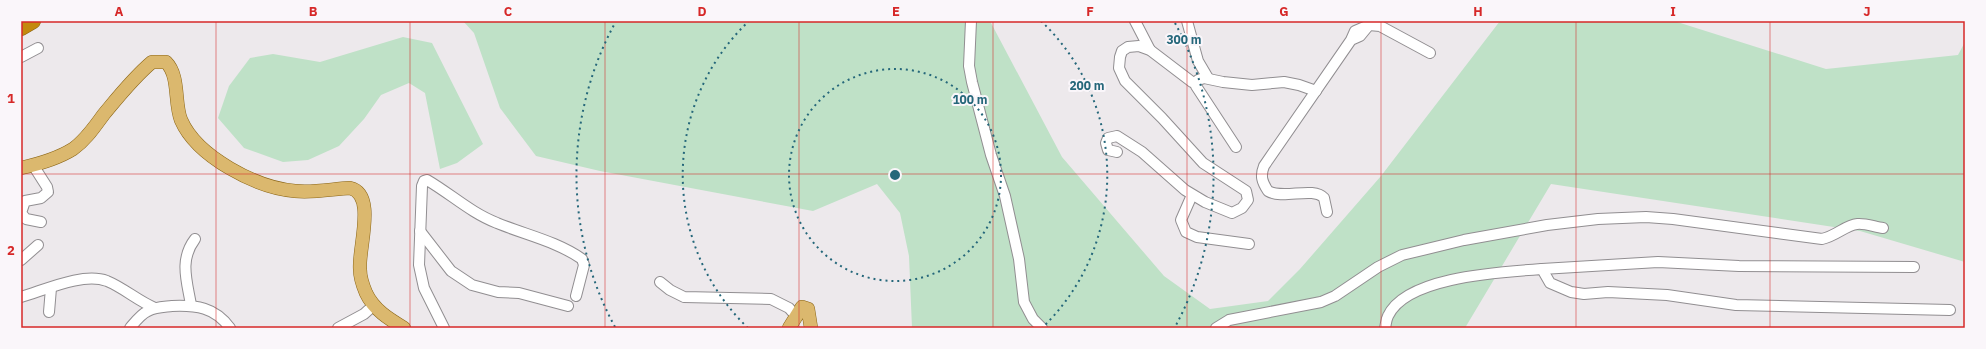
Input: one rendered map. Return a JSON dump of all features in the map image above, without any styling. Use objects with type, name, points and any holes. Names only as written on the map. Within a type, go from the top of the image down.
[{"type":"highway","points":[[21,28],[33,21]]},
{"type":"main road","points":[[27,167],[50,160],[74,148],[90,133],[124,90],[142,71],[152,62],[166,62],[170,66],[173,75],[178,109],[186,130],[206,151],[219,161],[252,180],[278,188],[306,192],[350,188],[361,194],[364,210],[360,270],[367,294],[374,305],[383,314],[404,328]]},
{"type":"main road","points":[[789,328],[802,307],[808,309],[811,328]]},
{"type":"street","points":[[971,21],[969,66],[972,82],[1020,259],[1024,302],[1033,319],[1042,328]]},
{"type":"street","points":[[1134,21],[1150,50]]},
{"type":"street","points":[[1187,21],[1198,61],[1208,78]]},
{"type":"street","points":[[1327,212],[1325,201],[1321,195],[1273,194],[1268,191],[1261,179],[1264,166],[1351,40],[1360,36],[1369,25],[1380,26],[1430,53]]},
{"type":"street","points":[[1117,152],[1108,150],[1106,143],[1108,138],[1117,136],[1129,142],[1192,195],[1215,207],[1232,213],[1242,208],[1248,198],[1242,187],[1203,163],[1162,118],[1124,81],[1119,68],[1120,57],[1122,51],[1135,45],[1150,50],[1195,83],[1236,147]]},
{"type":"street","points":[[21,57],[38,48]]},
{"type":"street","points":[[1195,83],[1204,78],[1223,82],[1252,85],[1284,82],[1316,91]]},
{"type":"street","points":[[27,167],[47,187],[48,192],[41,198],[22,206],[22,215],[26,219],[41,222]]},
{"type":"street","points":[[444,328],[430,302],[421,275],[419,252],[422,186],[426,180],[469,209],[488,219],[558,245],[582,258],[584,265],[576,296]]},
{"type":"street","points":[[1192,195],[1181,220],[1186,232],[1197,237],[1249,244]]},
{"type":"street","points":[[1216,328],[1229,320],[1320,302],[1335,296],[1378,267],[1402,255],[1464,240],[1547,225],[1598,219],[1646,217],[1673,219],[1822,239],[1832,237],[1857,224],[1883,228]]},
{"type":"street","points":[[420,231],[446,267],[468,282],[498,292],[519,294],[568,306]]},
{"type":"street","points":[[191,305],[184,263],[188,250],[195,240]]},
{"type":"street","points":[[21,260],[38,246]]},
{"type":"street","points":[[1385,328],[1388,316],[1396,305],[1406,297],[1432,284],[1495,273],[1658,262],[1739,266],[1914,266]]},
{"type":"street","points":[[1542,269],[1550,283],[1571,292],[1584,294],[1608,292],[1667,296],[1736,305],[1950,310]]},
{"type":"street","points":[[21,297],[82,280],[98,279],[115,285],[139,301],[155,308]]},
{"type":"street","points":[[660,282],[670,290],[684,297],[771,299],[789,308],[796,316]]},
{"type":"street","points":[[49,312],[51,288]]},
{"type":"street","points":[[130,328],[147,311],[155,308],[191,305],[215,312],[230,328]]},
{"type":"street","points":[[338,328],[364,314],[374,305]]},
{"type":"green space","points":[[463,21],[990,21],[1062,157],[1164,276],[1210,309],[1268,301],[1300,269],[1381,176],[1500,21],[1674,21],[1826,69],[1958,55],[1965,42],[1965,262],[1860,231],[1551,184],[1465,328],[912,328],[909,256],[900,213],[877,184],[813,211],[600,171],[536,156],[500,108],[474,33]]},
{"type":"green space","points":[[403,37],[432,43],[483,144],[457,163],[440,169],[425,93],[409,83],[381,95],[364,119],[339,146],[308,160],[283,162],[244,148],[218,118],[229,86],[250,58],[273,54],[320,62]]}]
